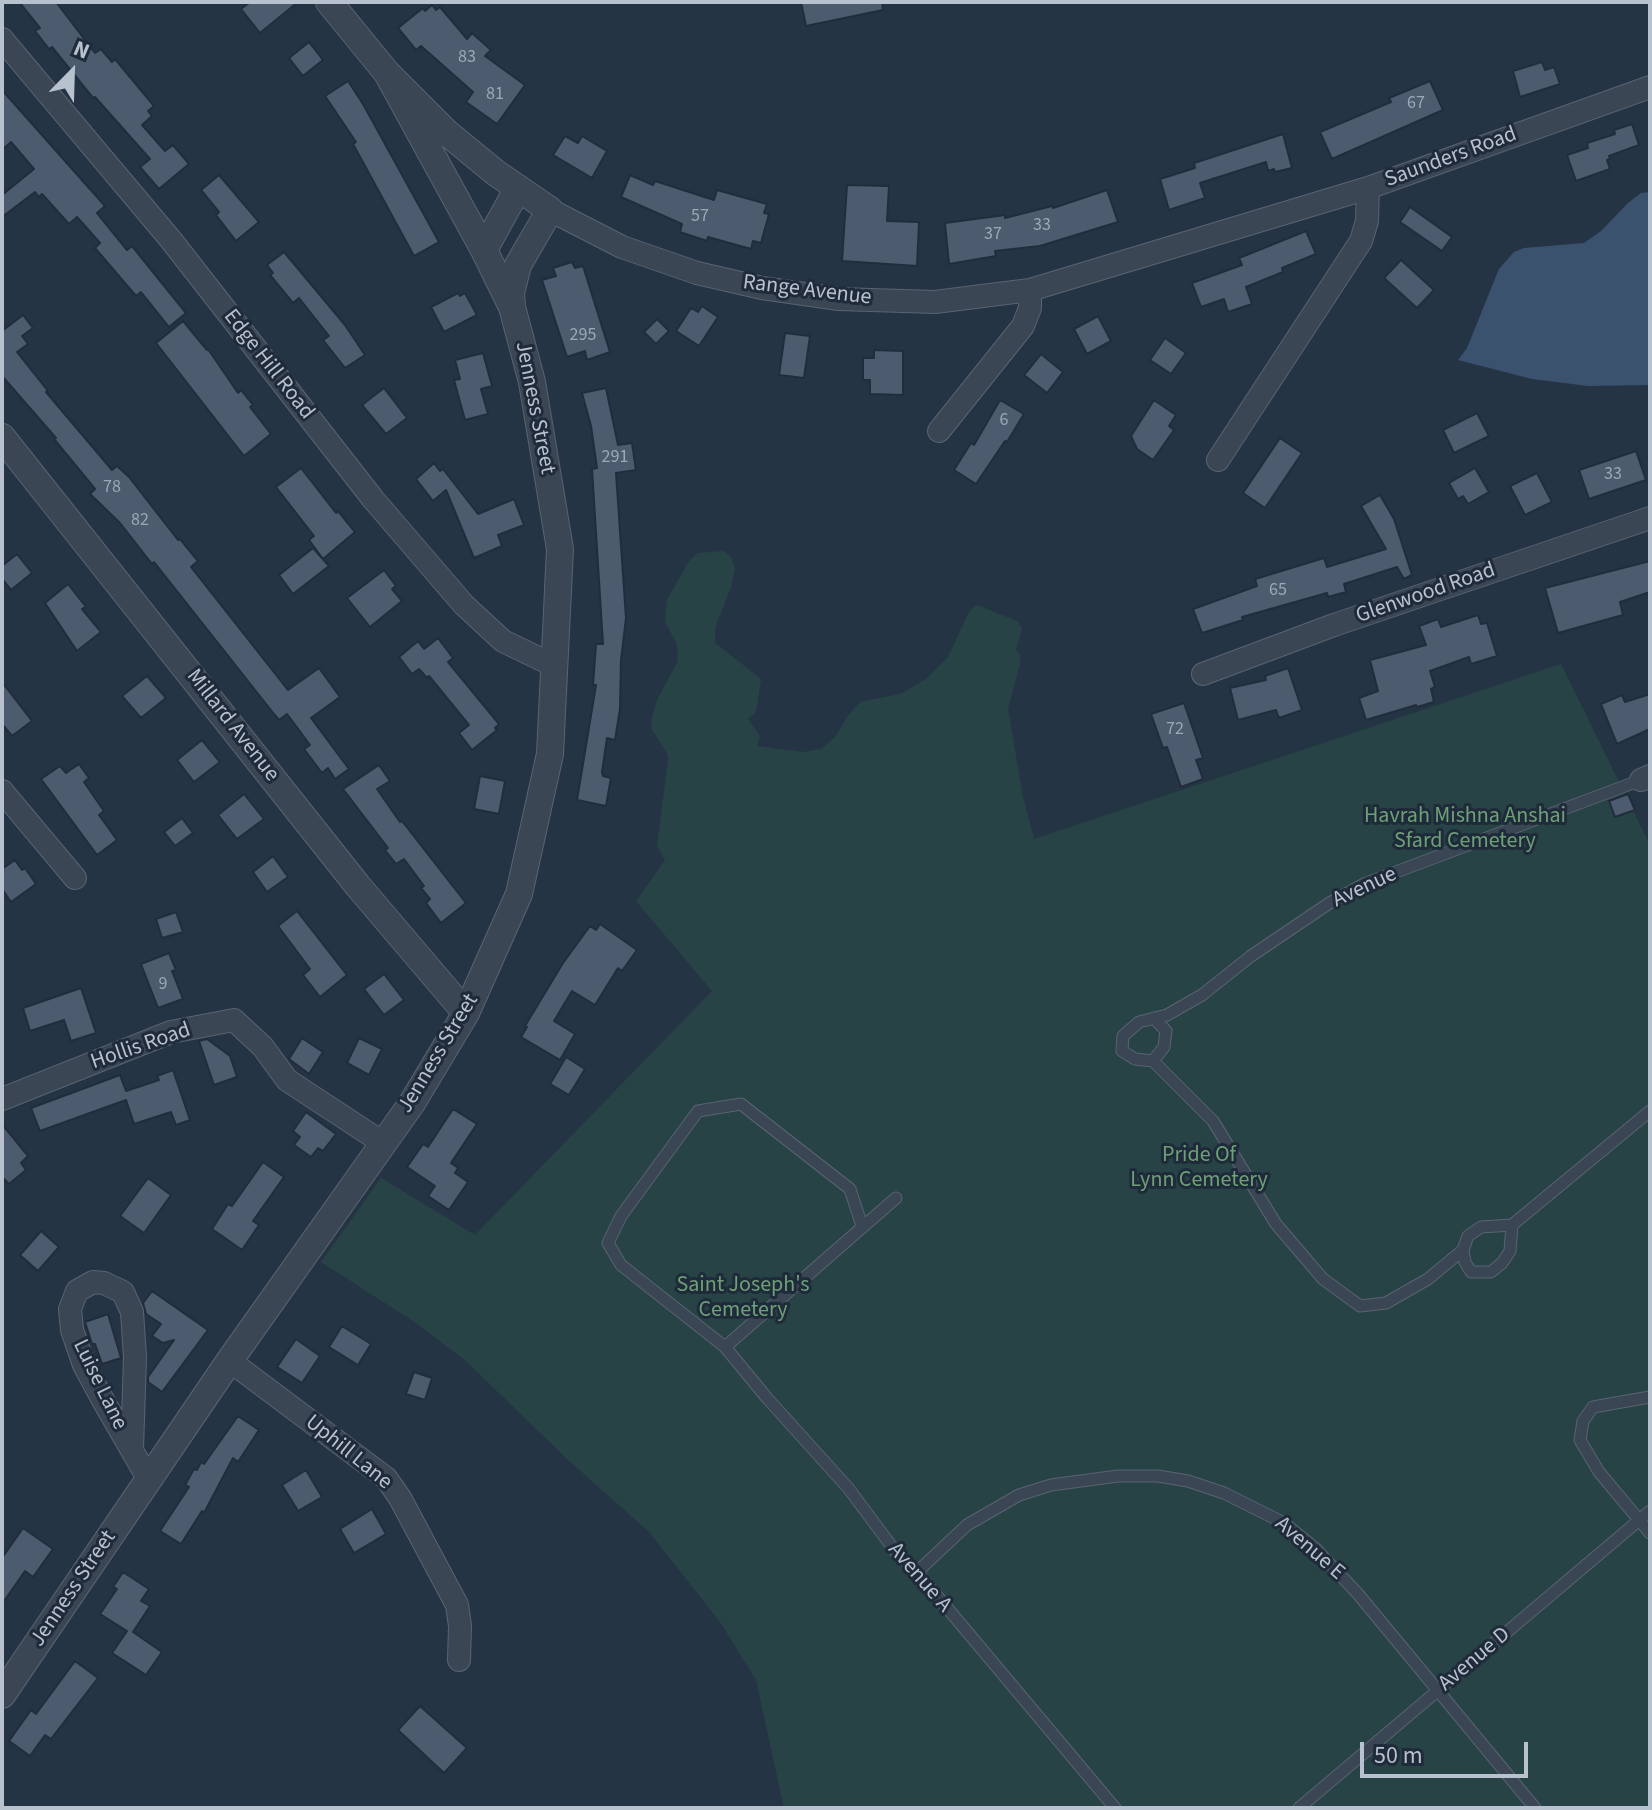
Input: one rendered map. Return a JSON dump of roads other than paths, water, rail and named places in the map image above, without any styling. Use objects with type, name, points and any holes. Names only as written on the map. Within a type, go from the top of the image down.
[{"type":"street","name":"Range Avenue","points":[[329,2],[387,73],[446,132],[550,210],[646,256],[697,273],[762,288],[839,299],[923,302],[1030,290],[1368,188]]},
{"type":"street","name":"Edge Hill Road","points":[[2,39],[171,240],[373,499],[464,605],[503,641],[555,666]]},
{"type":"street","name":"Jenness Street","points":[[387,73],[512,307]]},
{"type":"street","name":"Saunders Road","points":[[1218,460],[1361,241],[1367,221],[1368,188],[1650,87]]},
{"type":"street","points":[[484,250],[518,188]]},
{"type":"street","name":"Jenness Street","points":[[2,1695],[230,1361],[412,1103],[466,1013],[519,894],[550,754],[560,549],[532,382],[511,293],[518,265],[550,210]]},
{"type":"street","points":[[939,431],[1023,326],[1030,308],[1030,290]]},
{"type":"street","name":"Millard Avenue","points":[[2,437],[358,886],[466,1013]]},
{"type":"street","name":"Glenwood Road","points":[[1203,674],[1334,625],[1650,518]]},
{"type":"street","points":[[2,791],[75,878]]},
{"type":"street","name":"Hollis Road","points":[[2,1099],[171,1032],[234,1020],[263,1047],[287,1080],[383,1143]]},
{"type":"street","name":"Luise Lane","points":[[132,1449],[135,1357],[132,1312],[123,1292],[104,1283],[93,1282],[77,1291],[70,1309],[72,1330],[84,1365],[149,1480]]},
{"type":"street","name":"Uphill Lane","points":[[230,1361],[386,1478],[400,1498],[457,1605],[459,1660]]},
{"type":"lane","name":"Avenue","points":[[1645,778],[1364,884],[1331,902],[1251,956],[1202,995],[1167,1015],[1139,1022],[1123,1036],[1122,1051],[1135,1059],[1153,1061],[1213,1121],[1276,1224],[1323,1279],[1360,1306],[1386,1303],[1428,1279],[1463,1250],[1468,1236],[1481,1227],[1512,1225],[1650,1111]]},
{"type":"lane","points":[[1153,1061],[1164,1047],[1166,1031],[1154,1018]]},
{"type":"lane","name":"Avenue A","points":[[862,1226],[850,1189],[741,1104],[698,1111],[621,1216],[608,1243],[621,1265],[725,1347],[849,1489],[898,1555],[917,1572],[1115,1808]]},
{"type":"lane","points":[[725,1347],[896,1198]]},
{"type":"lane","points":[[1463,1250],[1471,1272],[1491,1272],[1510,1251],[1512,1225]]},
{"type":"lane","points":[[1650,1397],[1593,1407],[1583,1421],[1580,1440],[1599,1472],[1650,1533]]},
{"type":"lane","name":"Avenue E","points":[[917,1572],[967,1525],[1019,1495],[1051,1485],[1118,1476],[1158,1476],[1188,1481],[1256,1507],[1284,1523],[1315,1548],[1358,1594],[1535,1808]]},
{"type":"lane","name":"Avenue D","points":[[1299,1808],[1650,1511]]},
{"type":"water","points":[[1650,192],[1650,385],[1588,386],[1532,379],[1458,360],[1467,348],[1499,269],[1514,252],[1524,248],[1584,243],[1601,231],[1628,203],[1641,193]]},
{"type":"park label","name":"Havrah Mishna Anshai Sfard Cemetery","points":[[1465,830]]},
{"type":"park label","name":"Pride Of Lynn Cemetery","points":[[1199,1168]]},
{"type":"park label","name":"Saint Joseph's Cemetery","points":[[743,1298]]}]
